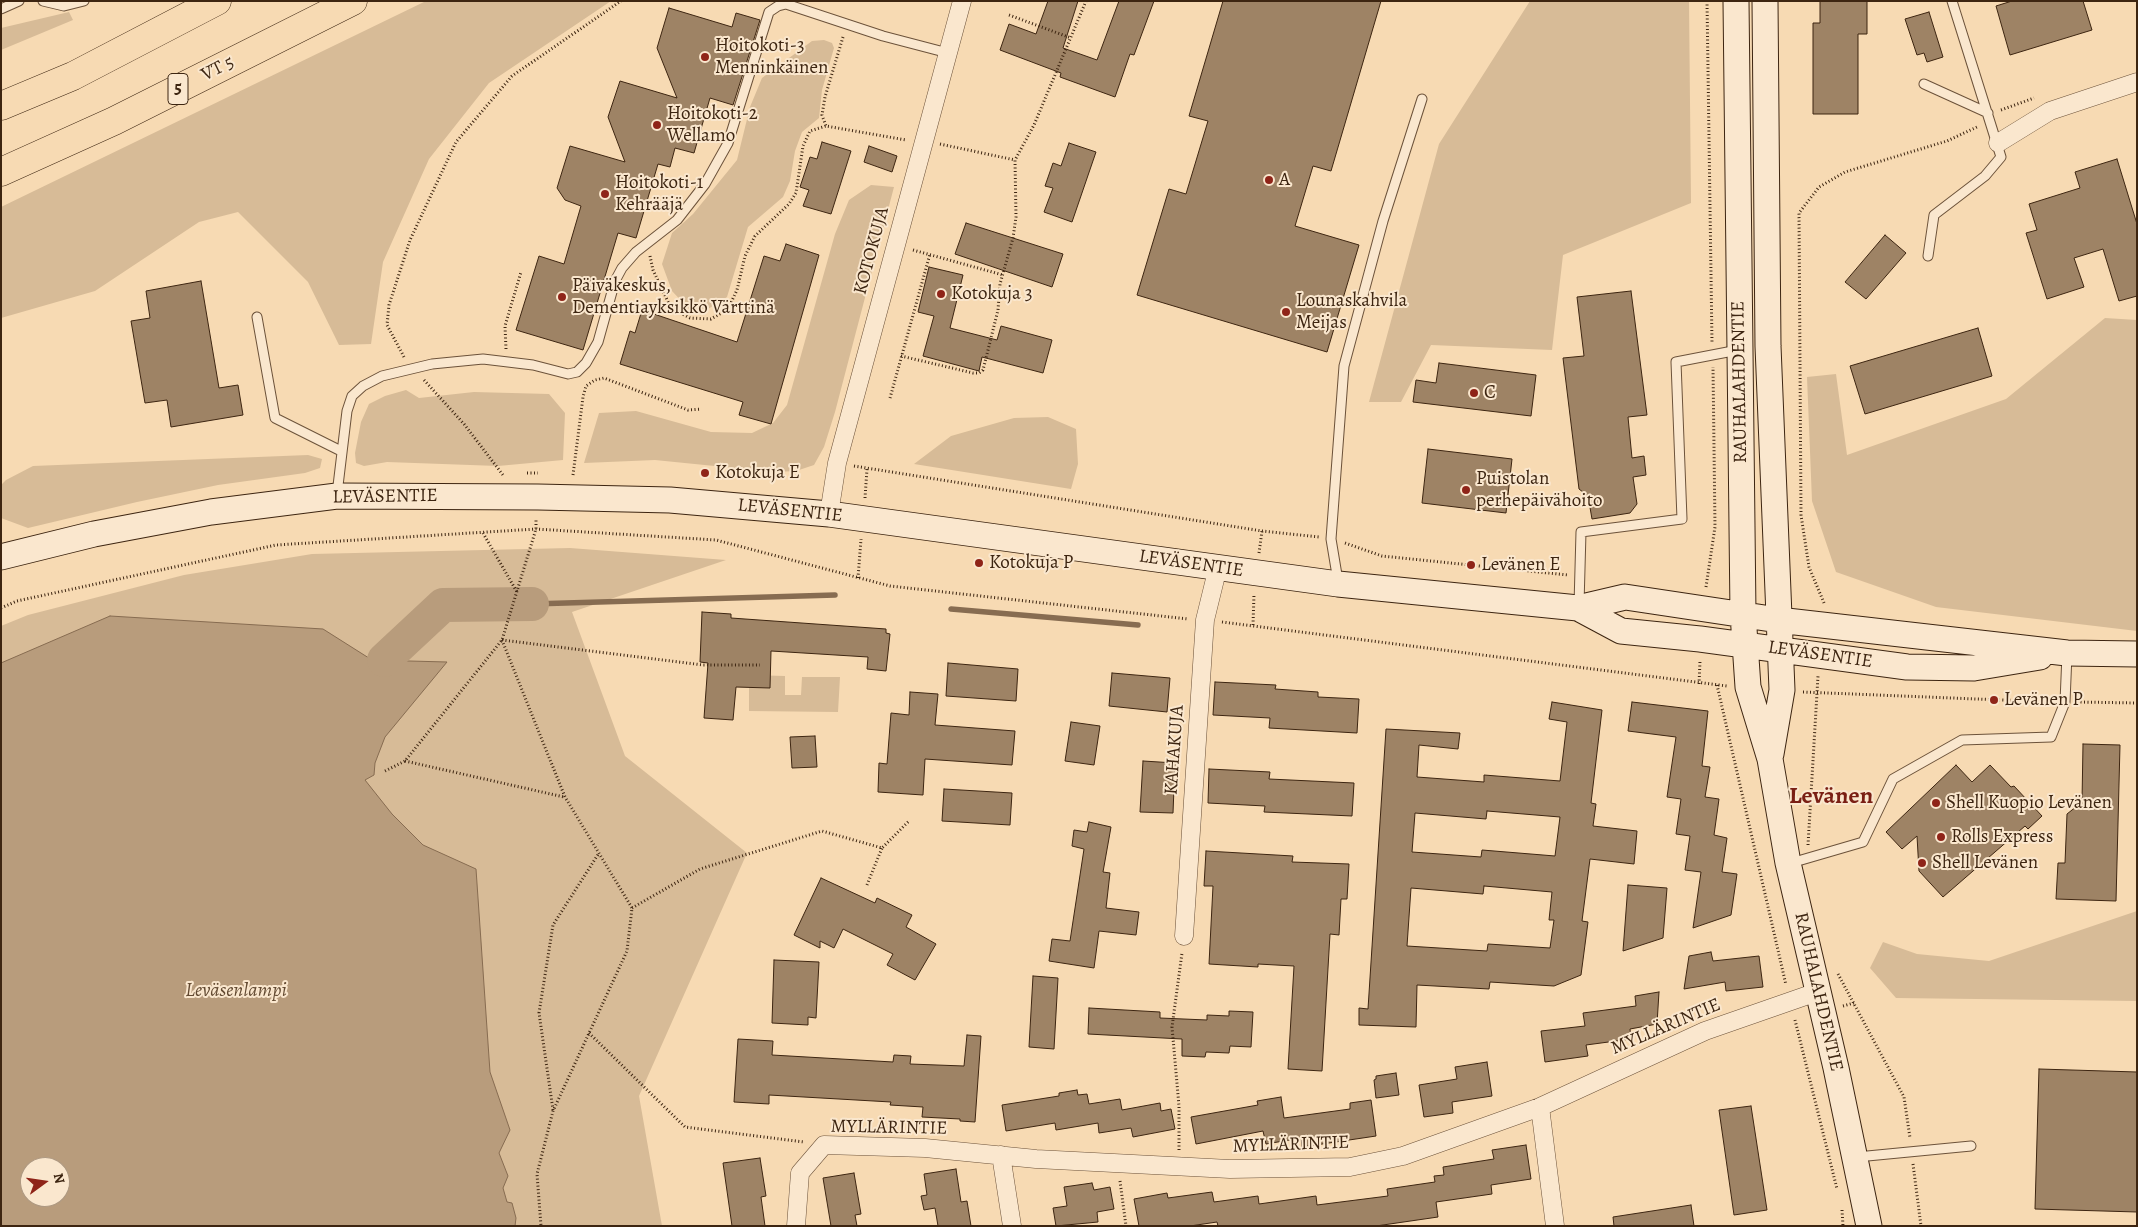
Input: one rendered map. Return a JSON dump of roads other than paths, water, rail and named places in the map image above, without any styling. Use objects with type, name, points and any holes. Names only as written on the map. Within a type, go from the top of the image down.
[{"type":"highway","points":[[1,106],[73,76],[217,1]]},
{"type":"highway","name":"VT 5","points":[[1,172],[114,121],[353,1]]},
{"type":"main road","name":"RAUHALAHDENTIE","points":[[1736,1],[1743,614],[1748,688],[1770,758],[1788,863],[1869,1226]]},
{"type":"main road","name":"RAUHALAHDENTIE","points":[[1765,1],[1768,346],[1782,690],[1770,758]]},
{"type":"main road","name":"LEVÄSENTIE","points":[[1,557],[94,534],[211,512],[336,496],[538,496],[670,500],[828,514],[1338,584],[1578,608],[1625,597],[1778,620],[2067,653],[2137,654]]},
{"type":"main road","name":"LEVÄSENTIE","points":[[1578,608],[1621,631],[1907,666],[1974,668],[2067,653]]},
{"type":"street","name":"KOTOKUJA","points":[[828,514],[837,463],[962,1]]},
{"type":"street","points":[[1998,143],[2050,111],[2137,82]]},
{"type":"street","name":"KAHAKUJA","points":[[1184,936],[1205,620],[1218,567]]},
{"type":"street","name":"MYLLÄRINTIE","points":[[796,1226],[800,1173],[824,1145],[925,1148],[1117,1163],[1230,1169],[1350,1167],[1403,1156],[1540,1107],[1704,1031],[1790,1001],[1820,1002]]},
{"type":"street","points":[[1540,1107],[1555,1226]]},
{"type":"street","points":[[1001,1155],[1012,1226]]},
{"type":"lane","points":[[1,9],[19,1]]},
{"type":"lane","points":[[43,1],[64,6],[84,1]]},
{"type":"lane","points":[[1928,256],[1934,214],[1985,176],[2001,157],[1952,1]]},
{"type":"lane","points":[[336,496],[347,411],[352,396],[362,386],[382,376],[432,364],[483,359],[533,365],[568,374],[577,372],[586,363],[598,342],[615,281],[627,263],[682,213],[705,184],[728,143],[769,12],[778,6],[786,4],[883,36],[948,53]]},
{"type":"lane","points":[[1924,84],[1989,115]]},
{"type":"lane","points":[[1338,584],[1332,539],[1344,366],[1383,221],[1422,99]]},
{"type":"lane","points":[[258,318],[275,418],[341,451]]},
{"type":"lane","points":[[1578,608],[1581,577],[1581,532],[1682,519],[1676,362],[1739,349]]},
{"type":"lane","points":[[1788,863],[1863,842],[1893,779],[1962,740],[2051,737],[2065,702],[2067,653]]},
{"type":"lane","points":[[1855,1157],[1971,1146]]},
{"type":"water","name":"Leväsenlampi","points":[[110,616],[323,629],[372,660],[447,662],[385,737],[375,763],[374,775],[365,780],[392,814],[423,845],[476,869],[490,1072],[510,1130],[499,1153],[508,1176],[503,1188],[507,1202],[512,1203],[516,1218],[515,1226],[1,1226],[1,663]]},
{"type":"waterway","points":[[532,604],[835,595]]},
{"type":"waterway","points":[[384,660],[443,605],[532,604]]},
{"type":"waterway","points":[[951,609],[1138,625]]},
{"type":"place","name":"Hoitokoti-3 Menninkäinen","points":[[705,57]]},
{"type":"place","name":"Hoitokoti-2 Wellamo","points":[[657,125]]},
{"type":"place","name":"A","points":[[1269,180]]},
{"type":"place","name":"Hoitokoti-1 Kehrääjä","points":[[605,194]]},
{"type":"place","name":"Kotokuja 3","points":[[941,294]]},
{"type":"place","name":"Päiväkeskus, Dementiayksikkö Värttinä","points":[[562,297]]},
{"type":"place","name":"Lounaskahvila Meijas","points":[[1286,312]]},
{"type":"place","name":"C","points":[[1474,393]]},
{"type":"place","name":"Kotokuja E","points":[[705,473]]},
{"type":"place","name":"Puistolan perhepäivähoito","points":[[1466,490]]},
{"type":"place","name":"Kotokuja P","points":[[979,563]]},
{"type":"place","name":"Levänen E","points":[[1471,565]]},
{"type":"place","name":"Levänen P","points":[[1994,700]]},
{"type":"place","name":"Shell Kuopio Levänen","points":[[1936,803]]},
{"type":"place","name":"Rolls Express","points":[[1941,837]]},
{"type":"place","name":"Shell Levänen","points":[[1922,863]]},
{"type":"district","name":"Levänen","points":[[1831,797]]}]
